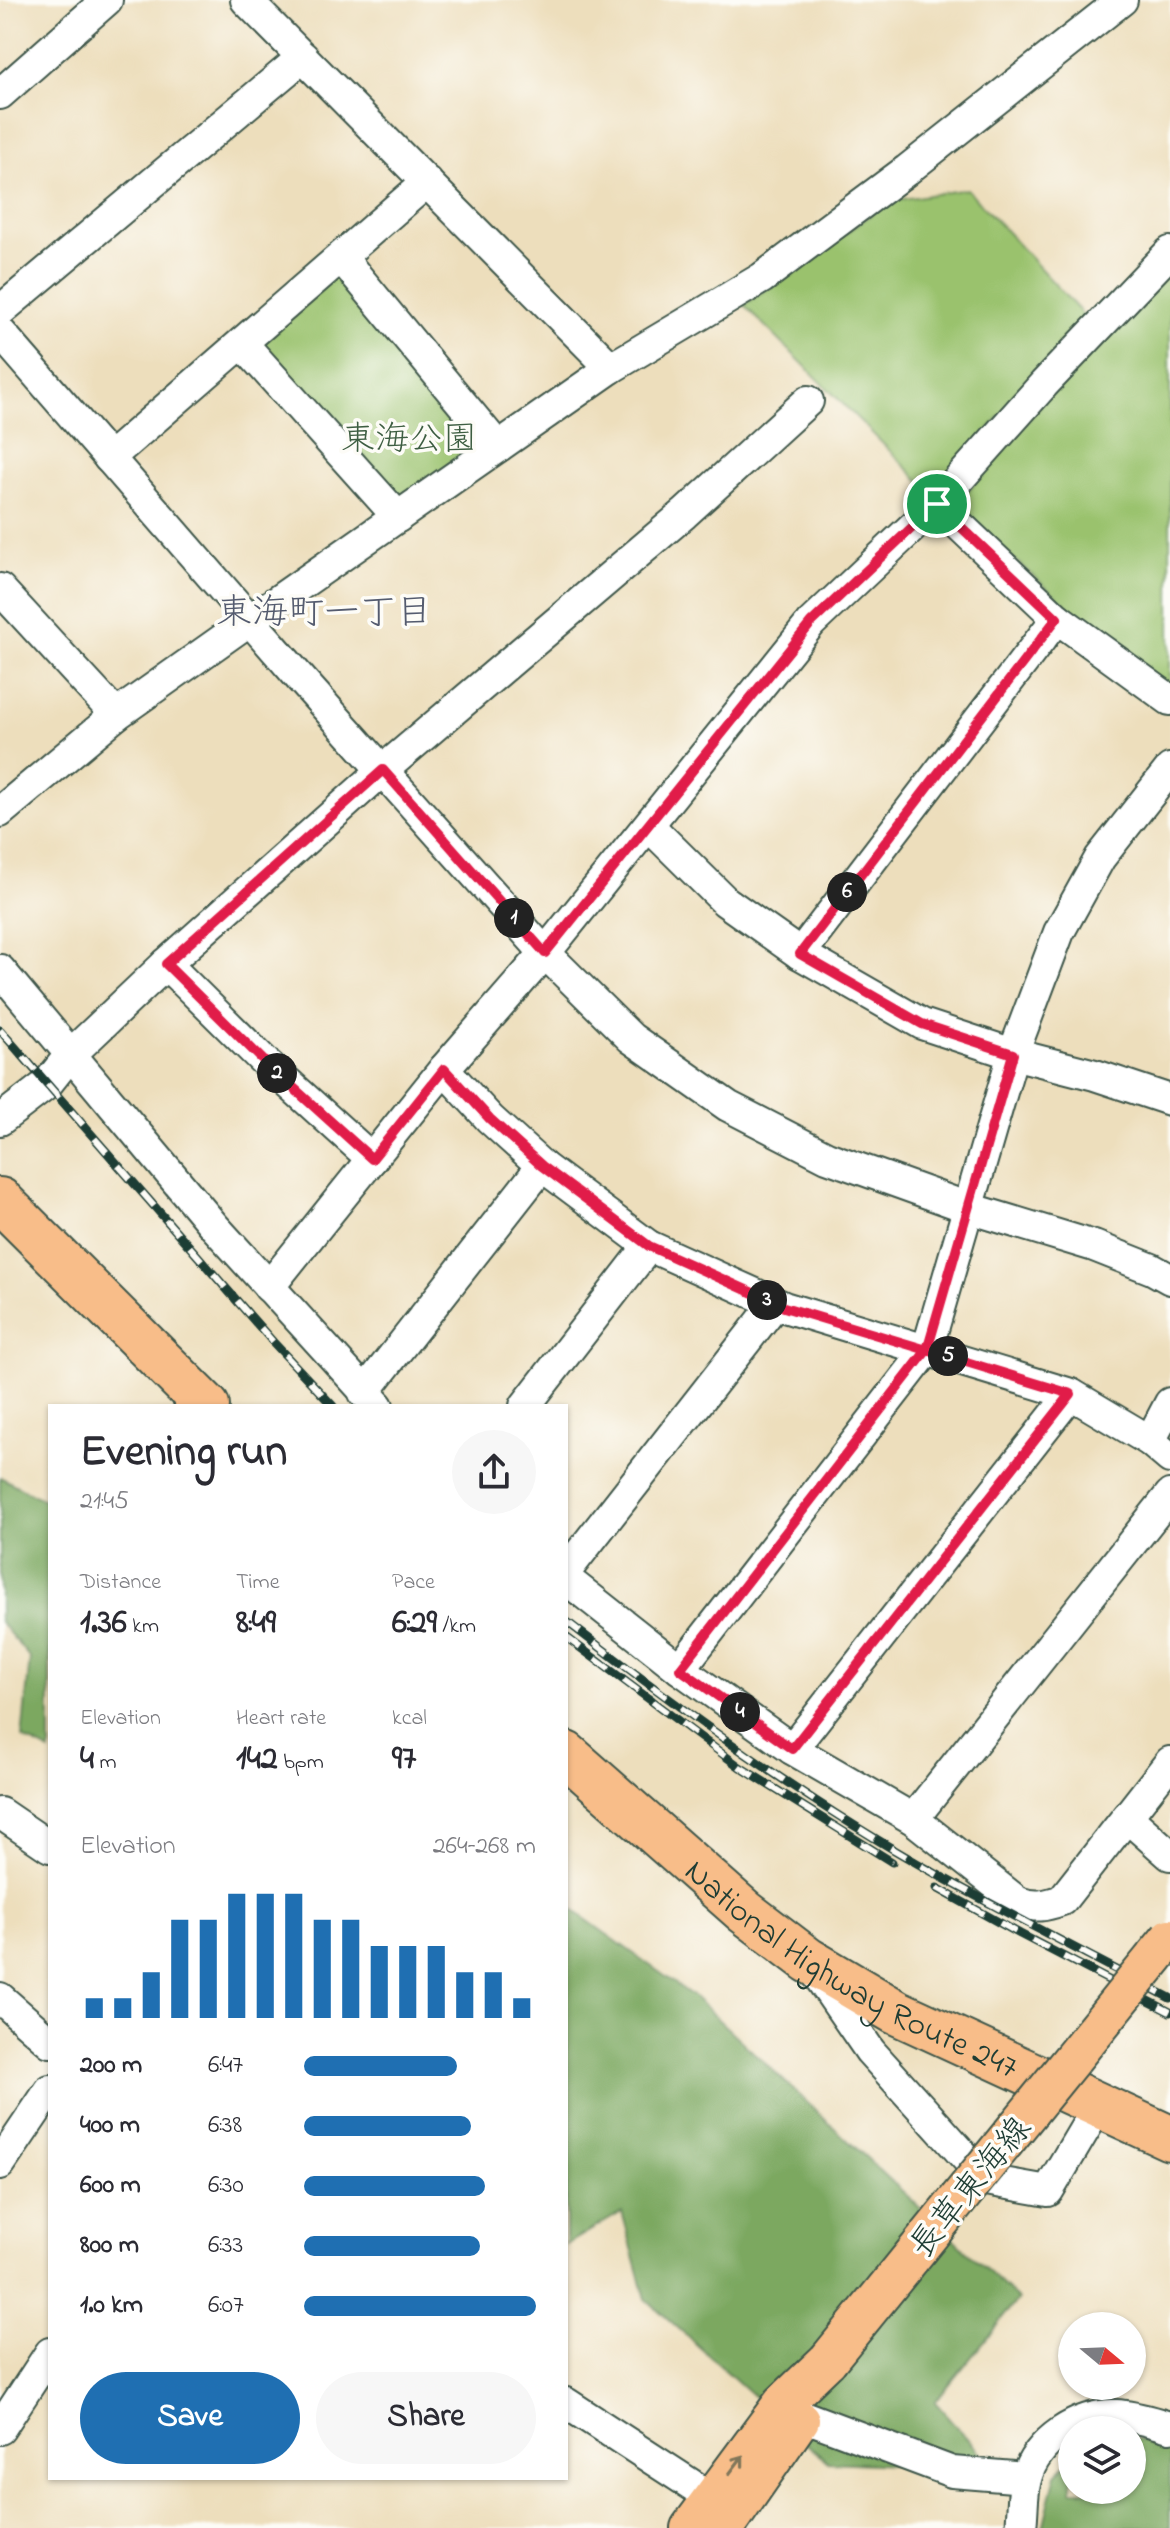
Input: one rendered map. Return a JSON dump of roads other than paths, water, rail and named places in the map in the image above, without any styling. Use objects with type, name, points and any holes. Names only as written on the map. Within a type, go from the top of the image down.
[{"type":"highway","points":[[0,1200],[205,1404]]},
{"type":"highway","name":"National Highway Route 247","points":[[568,1756],[745,1912],[808,1960],[896,2012],[1170,2138]]},
{"type":"main road","name":"長草東海線","points":[[719,2513],[782,2404],[828,2360],[1170,1938]]},
{"type":"main road","name":"長草東海線","points":[[690,2528],[719,2513],[803,2416],[828,2360]]},
{"type":"street","points":[[0,94],[107,0]]},
{"type":"street","points":[[246,0],[611,368]]},
{"type":"street","points":[[0,812],[116,715],[250,620],[611,368],[762,278],[907,170],[1122,0]]},
{"type":"street","points":[[0,311],[303,57]]},
{"type":"street","points":[[109,458],[427,182]]},
{"type":"street","points":[[269,1287],[444,1069],[649,826],[811,623],[937,504],[1044,384],[1170,252]]},
{"type":"street","points":[[341,257],[498,447]]},
{"type":"street","points":[[0,332],[545,953],[631,1038],[728,1106],[827,1157],[969,1208],[1094,1246],[1170,1279]]},
{"type":"street","points":[[242,343],[398,517]]},
{"type":"street","points":[[0,1120],[47,1084],[70,1055],[166,964],[383,770],[684,514],[808,401]]},
{"type":"street","points":[[937,504],[1057,618],[1170,700]]},
{"type":"street","points":[[0,589],[116,715]]},
{"type":"street","points":[[800,954],[1057,618]]},
{"type":"street","points":[[680,1669],[927,1350],[1013,1054],[1059,932],[1100,858],[1170,769]]},
{"type":"street","points":[[649,826],[725,901],[800,954],[922,1024],[1013,1054],[1166,1090]]},
{"type":"street","points":[[166,964],[265,1062],[372,1159]]},
{"type":"street","points":[[0,970],[214,1226],[371,1400],[542,1166]]},
{"type":"street","points":[[444,1069],[490,1119],[542,1166],[649,1246],[775,1304],[1071,1394],[1160,1449],[1170,1403]]},
{"type":"street","points":[[527,1404],[649,1246]]},
{"type":"street","points":[[568,1568],[775,1304]]},
{"type":"street","points":[[792,1749],[1071,1394]]},
{"type":"street","points":[[913,1819],[1170,1495]]},
{"type":"street","points":[[568,1581],[680,1669],[792,1749],[913,1819],[1018,1902],[1031,1906],[1045,1906],[1062,1900],[1170,1762]]},
{"type":"street","points":[[0,1813],[48,1846]]},
{"type":"street","points":[[1127,1817],[1170,1855]]},
{"type":"street","points":[[808,1960],[870,2051],[986,2180],[1048,2191],[1099,2105]]},
{"type":"street","points":[[0,1998],[48,2040]]},
{"type":"street","points":[[0,2164],[48,2093]]},
{"type":"street","points":[[0,2429],[48,2356]]},
{"type":"street","points":[[568,2404],[719,2513]]},
{"type":"street","points":[[1021,2528],[1026,2478],[1037,2455],[1058,2432],[1112,2414],[1141,2418],[1170,2427]]},
{"type":"street","points":[[803,2416],[952,2472],[1026,2478]]},
{"type":"railway","points":[[0,1030],[273,1342],[331,1404]]},
{"type":"railway","points":[[568,1623],[701,1723],[889,1847],[1170,1998]]},
{"type":"railway","points":[[568,1638],[740,1767],[892,1862]]},
{"type":"railway","points":[[937,1888],[1170,2012]]},
{"type":"district","name":"東海町一丁目","points":[[324,610]]},
{"type":"park label","name":"東海公園","points":[[409,437]]}]
